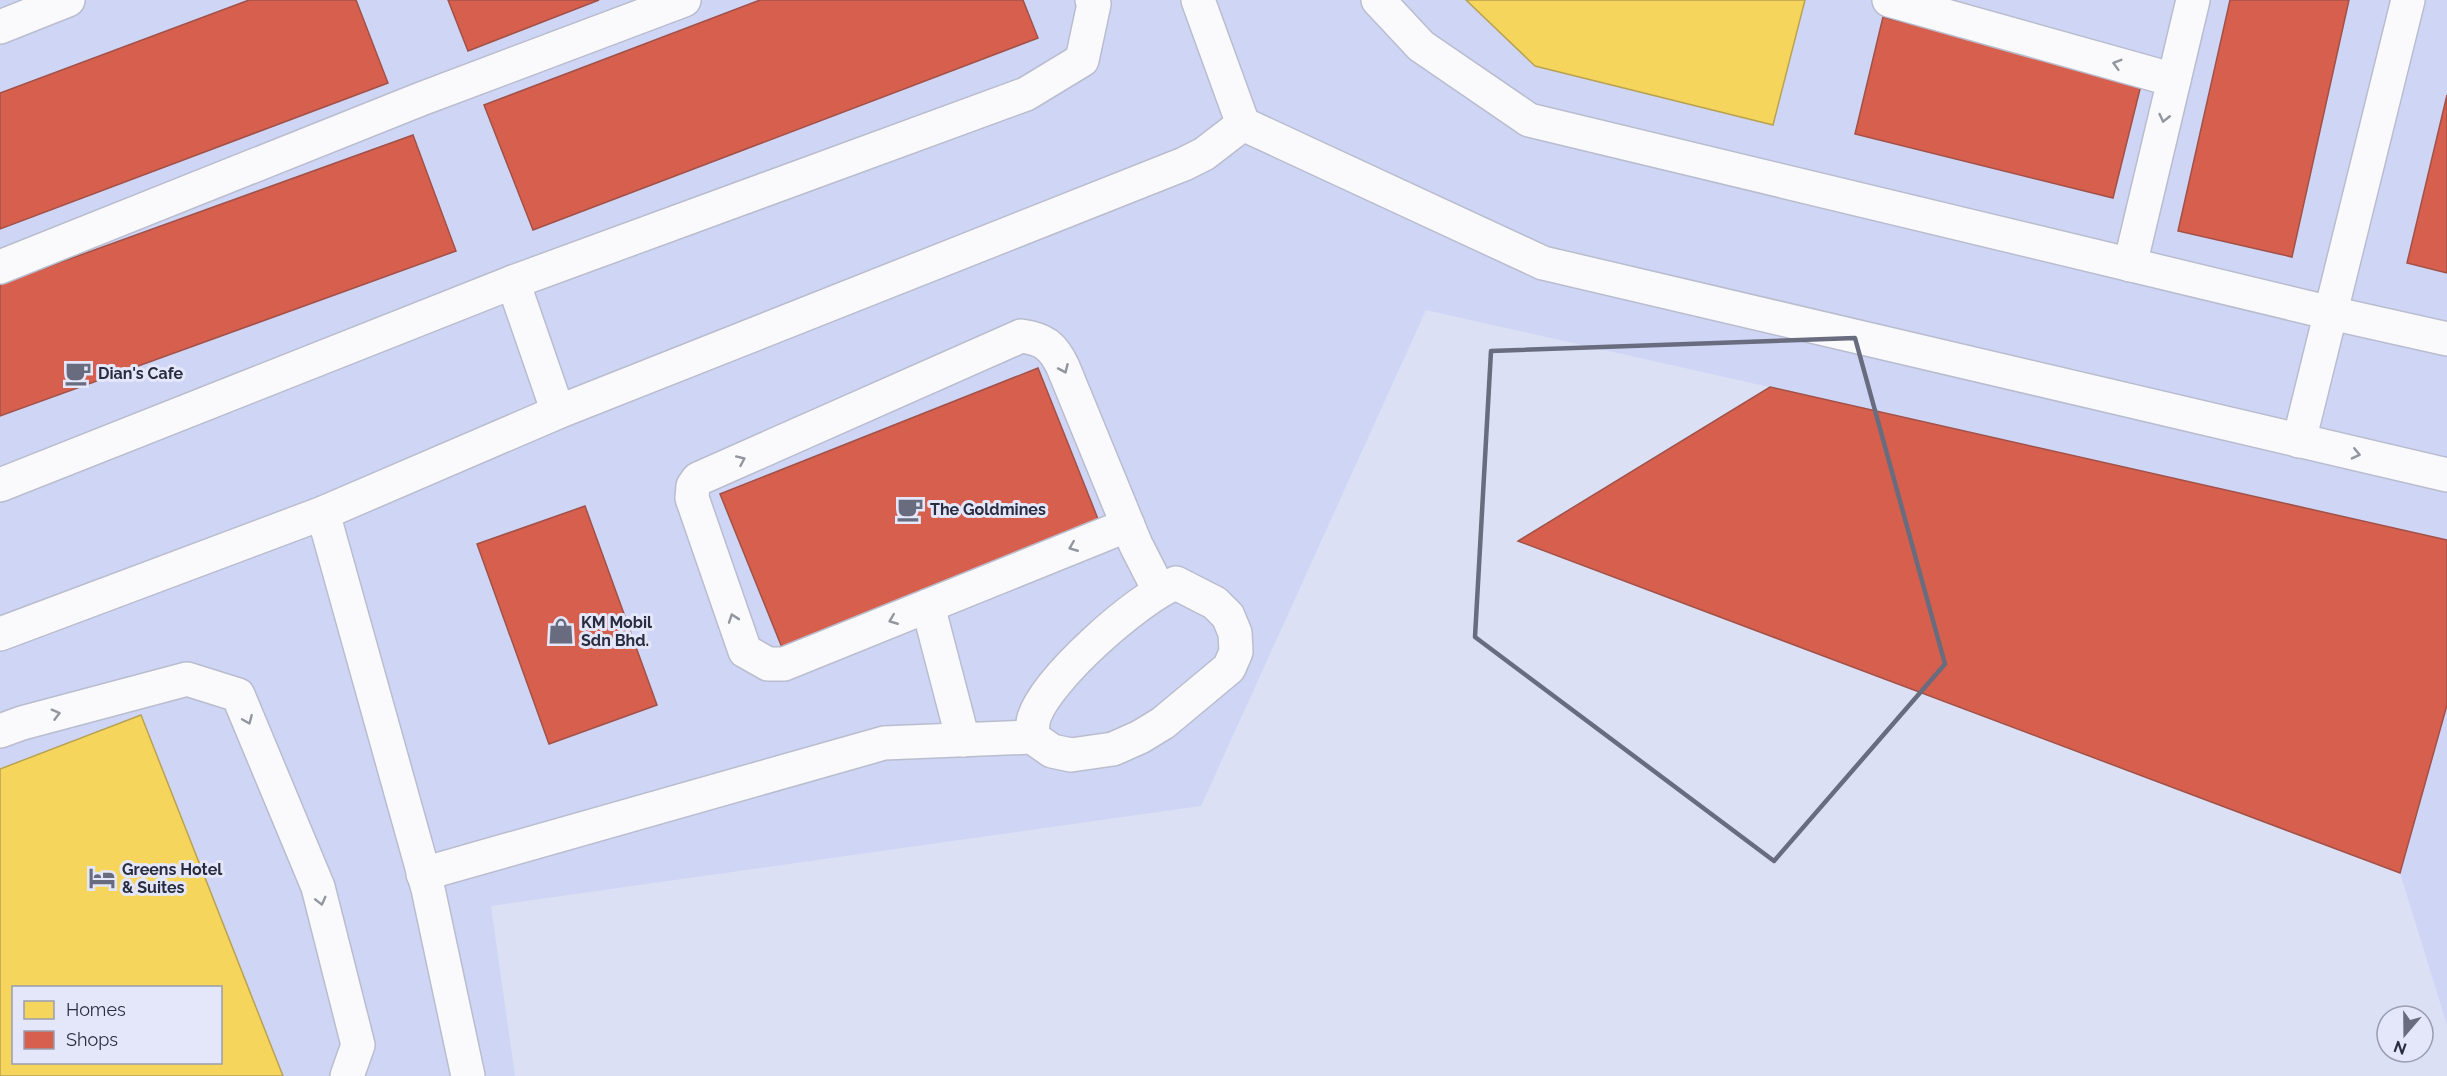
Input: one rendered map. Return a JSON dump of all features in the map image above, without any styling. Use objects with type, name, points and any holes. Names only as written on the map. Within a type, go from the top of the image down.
[{"type":"street","points":[[0,27],[68,0]]},
{"type":"street","points":[[0,267],[421,99],[684,0]]},
{"type":"street","points":[[0,485],[513,282],[1026,94],[1082,60],[1094,4],[1092,0]]},
{"type":"street","points":[[1198,0],[1243,123],[1543,263],[2447,475]]},
{"type":"street","points":[[1378,0],[1421,46],[1529,120],[2331,314],[2447,339]]},
{"type":"street","points":[[1889,0],[2174,80]]},
{"type":"street","points":[[2130,265],[2193,0]]},
{"type":"street","points":[[2299,441],[2408,0]]},
{"type":"street","points":[[0,634],[323,513],[558,412],[1184,164],[1204,154],[1243,123]]},
{"type":"street","points":[[513,282],[558,412]]},
{"type":"street","points":[[1128,525],[784,664],[768,664],[744,651],[692,498],[693,486],[698,479],[1021,336],[1039,339],[1056,352],[1128,525],[1159,590]]},
{"type":"street","points":[[323,513],[428,889],[468,1076]]},
{"type":"street","points":[[423,874],[884,743],[1032,737],[1052,751],[1071,755],[1113,749],[1140,737],[1163,723],[1228,668],[1236,652],[1235,633],[1228,616],[1215,603],[1176,583],[1159,590],[1096,640],[1064,675],[1034,718],[1032,737]]},
{"type":"street","points":[[928,606],[963,740]]},
{"type":"street","points":[[0,731],[22,723],[187,679],[238,695],[318,887],[358,1045],[346,1076]]},
{"type":"highlighted area","points":[[1855,338],[1945,664],[1774,861],[1475,637],[1491,351]]},
{"type":"shaded area","points":[[0,0],[2447,0],[2447,1025],[2400,873],[1518,541],[1769,387],[1426,310],[1201,806],[491,906],[515,1076],[0,1076]]},
{"type":"building: Homes","points":[[1466,0],[1805,0],[1773,125],[1535,66]]},
{"type":"building: Homes","name":"Greens Hotel & Suites","points":[[141,715],[283,1076],[0,1076],[0,769]]},
{"type":"building: Shops","points":[[249,0],[356,0],[388,83],[0,229],[0,93]]},
{"type":"building: Shops","points":[[448,0],[599,0],[468,51]]},
{"type":"building: Shops","points":[[760,0],[1023,0],[1038,38],[533,230],[484,105]]},
{"type":"building: Shops","points":[[2230,0],[2349,0],[2292,257],[2178,231]]},
{"type":"building: Shops","points":[[1883,17],[2142,81],[2113,198],[1855,134]]},
{"type":"building: Shops","points":[[2447,95],[2447,273],[2407,263]]},
{"type":"building: Shops","points":[[413,135],[456,251],[0,416],[0,284]]},
{"type":"building: Shops","name":"The Goldmines","points":[[1038,368],[1100,524],[783,650],[720,494]]},
{"type":"building: Shops","points":[[1770,387],[2447,540],[2447,705],[2400,873],[1518,541]]},
{"type":"building: Shops","points":[[585,506],[657,705],[549,744],[477,544]]},
{"type":"place","name":"Dian's Cafe","points":[[78,373]]},
{"type":"place","name":"The Goldmines","points":[[910,509]]},
{"type":"place","name":"KM Mobil Sdn Bhd.","points":[[561,631]]},
{"type":"place","name":"Greens Hotel & Suites","points":[[102,878]]}]
